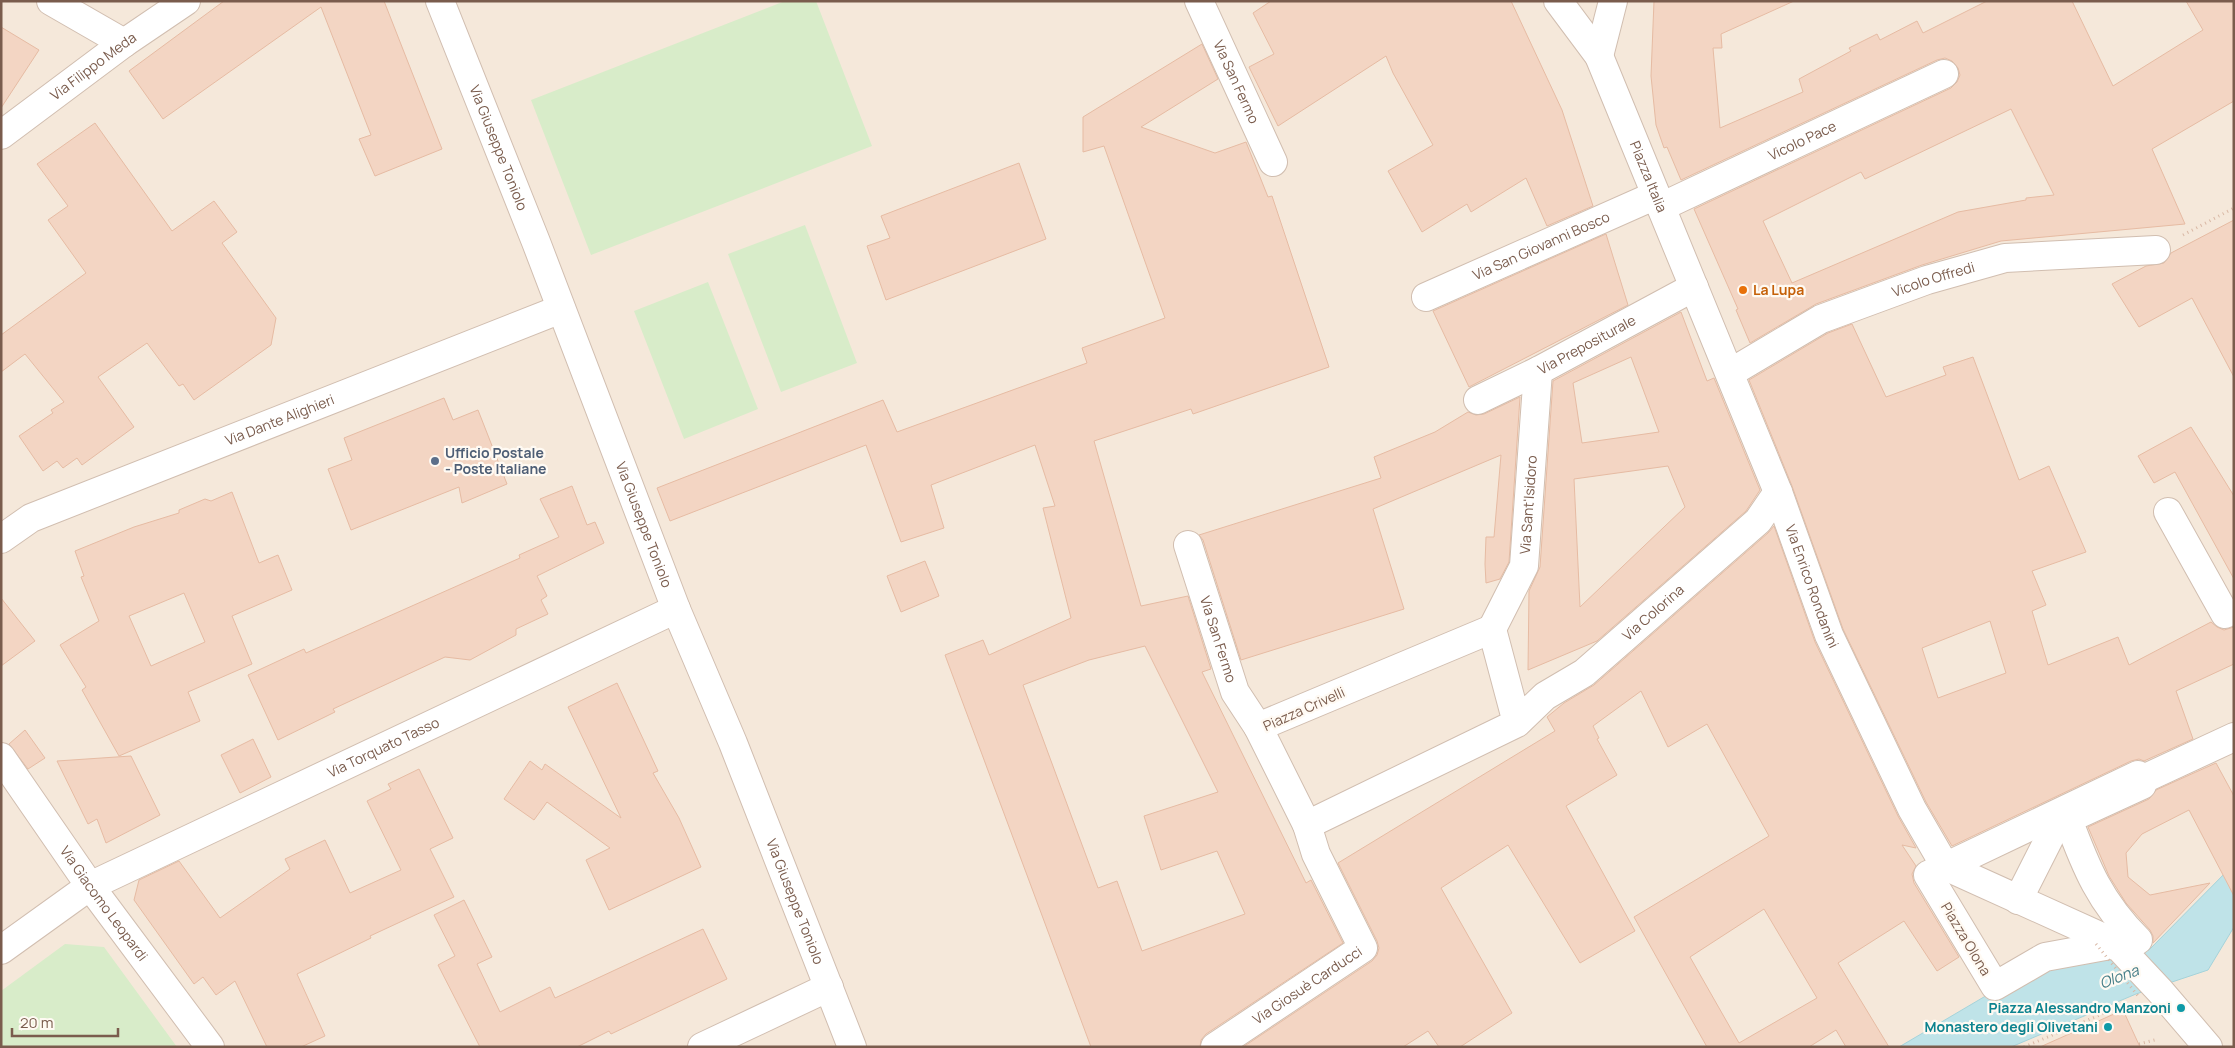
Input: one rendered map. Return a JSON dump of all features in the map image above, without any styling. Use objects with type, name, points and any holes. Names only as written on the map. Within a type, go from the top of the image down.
[{"type":"street","points":[[51,1],[124,43]]},
{"type":"street","name":"Via Filippo Meda","points":[[1,135],[124,43],[186,1]]},
{"type":"street","name":"Via Giuseppe Toniolo","points":[[440,1],[533,232],[676,609],[733,743],[852,1047]]},
{"type":"street","name":"Via San Fermo","points":[[1199,1],[1273,162]]},
{"type":"street","name":"Piazza Italia","points":[[1558,1],[1598,56],[1696,292]]},
{"type":"street","points":[[1598,56],[1613,1]]},
{"type":"street","name":"Vicolo Pace","points":[[1658,201],[1944,74]]},
{"type":"street","name":"Via San Giovanni Bosco","points":[[1426,297],[1658,201]]},
{"type":"street","name":"Vicolo Offredi","points":[[1730,373],[1821,319],[1927,280],[2005,258],[2156,250]]},
{"type":"street","name":"Via Prepositurale","points":[[1478,400],[1696,292]]},
{"type":"street","name":"Via Enrico Rondanini","points":[[1696,292],[1778,492],[1828,635],[1912,810],[1945,866]]},
{"type":"street","name":"Via Dante Alighieri","points":[[1,539],[32,518],[561,310]]},
{"type":"street","name":"Via Sant'Isidoro","points":[[1492,629],[1524,566],[1538,371]]},
{"type":"street","name":"Via Colorina","points":[[1517,723],[1545,696],[1584,673],[1758,521],[1778,492]]},
{"type":"street","points":[[2168,512],[2226,614]]},
{"type":"street","name":"Via San Fermo","points":[[1188,545],[1235,692],[1258,728]]},
{"type":"street","name":"Via Torquato Tasso","points":[[1,950],[90,886],[676,609]]},
{"type":"street","points":[[1308,825],[1517,723],[1492,629]]},
{"type":"street","name":"Piazza Crivelli","points":[[1308,825],[1258,728],[1492,629]]},
{"type":"street","points":[[2018,900],[2059,819],[2234,737]]},
{"type":"street","name":"Via Giacomo Leopardi","points":[[1,757],[90,886],[210,1047]]},
{"type":"street","name":"Piazza Olona","points":[[2138,775],[2140,780],[2142,785],[2068,819],[2086,869],[2117,919],[2138,940],[2105,944],[2045,957],[1995,986],[1928,874],[2138,775]]},
{"type":"street","name":"Via Giosuè Carducci","points":[[1215,1047],[1363,948],[1316,854],[1308,825]]},
{"type":"street","points":[[1945,866],[2105,944],[2149,994],[2208,1047]]},
{"type":"street","points":[[702,1047],[829,986]]},
{"type":"path","points":[[2156,250],[2234,208]]},
{"type":"path","points":[[2105,944],[2149,994]]},
{"type":"path","points":[[2024,1047],[2128,1002],[2135,1007]]},
{"type":"path","points":[[2139,1044],[2162,1037]]},
{"type":"shaded area","points":[[1,1],[175,1],[1,126]]},
{"type":"shaded area","points":[[198,1],[432,1],[845,1047],[1,1047],[1,143]]},
{"type":"shaded area","points":[[445,1],[1548,1],[1595,63],[1943,874],[2111,947],[2203,1047],[857,1047]]},
{"type":"shaded area","points":[[1565,1],[2234,1],[2234,1047],[2215,1047],[2120,940],[1950,864],[1917,807]]},
{"type":"green space","points":[[785,1],[816,1],[872,146],[591,255],[531,100]]},
{"type":"green space","points":[[805,225],[857,363],[781,392],[728,254]]},
{"type":"green space","points":[[708,282],[758,409],[684,439],[634,311]]},
{"type":"green space","points":[[65,944],[104,947],[177,1047],[1,1047],[1,991]]},
{"type":"water","name":"Olona","points":[[2234,864],[2234,927],[2208,970],[2136,994],[2011,1047],[1899,1047],[2045,961],[2149,950]]},
{"type":"building","points":[[224,1],[384,1],[442,149],[375,176],[359,139],[371,135],[321,7],[163,119],[129,71]]},
{"type":"building","points":[[1271,1],[1511,1],[1562,110],[1593,206],[1547,226],[1526,178],[1471,212],[1467,204],[1422,232],[1388,171],[1433,145],[1393,73],[1386,56],[1278,126],[1249,67],[1274,54],[1253,13]]},
{"type":"building","points":[[1654,1],[1794,1],[1721,34],[1722,48],[1713,48],[1720,128],[1803,92],[1799,79],[1851,51],[1849,48],[1877,34],[1880,40],[1917,21],[1923,33],[1987,1],[2072,1],[2113,86],[2203,30],[2186,1],[2234,1],[2234,101],[2152,149],[2185,224],[2001,241],[1922,265],[1816,304],[1750,343],[1736,310],[1738,309],[1694,209],[1951,88],[1957,82],[1960,75],[1958,68],[1952,61],[1945,58],[1937,60],[1681,180],[1667,147],[1664,148],[1656,125],[1651,76]],"holes":[[[2011,109],[2054,195],[2026,198],[2026,200],[1958,212],[1792,283],[1763,221],[1861,172],[1865,179]]]},
{"type":"building","points":[[1,27],[39,50],[1,108]]},
{"type":"building","points":[[1202,44],[1218,79],[1141,127],[1215,153],[1246,142],[1268,197],[1272,196],[1329,367],[1193,414],[1191,409],[1094,441],[1141,606],[1188,596],[1211,669],[1202,672],[1306,883],[1311,880],[1343,943],[1206,1034],[1201,1040],[1200,1047],[1091,1047],[945,655],[983,640],[989,655],[1071,618],[1043,508],[1055,506],[1035,445],[931,485],[944,528],[901,542],[866,445],[670,521],[657,488],[883,400],[897,432],[1087,363],[1082,348],[1165,318],[1104,146],[1083,152],[1083,117]],"holes":[[[1145,646],[1218,792],[1144,816],[1161,870],[1217,851],[1245,914],[1142,951],[1117,881],[1098,888],[1023,685],[1089,660]]]},
{"type":"building","points":[[95,123],[172,231],[214,201],[237,232],[222,243],[276,318],[271,345],[194,400],[183,384],[179,386],[147,343],[98,377],[134,427],[82,465],[77,458],[63,468],[57,461],[43,471],[19,436],[53,413],[51,410],[64,402],[25,354],[1,372],[1,335],[86,273],[48,220],[68,206],[37,164]]},
{"type":"building","points":[[1019,163],[1046,239],[886,300],[867,246],[890,238],[881,216]]},
{"type":"building","points":[[2234,220],[2234,377],[2192,298],[2139,327],[2112,284],[2146,266],[2164,263],[2171,253]]},
{"type":"building","points":[[1606,234],[1628,305],[1469,387],[1433,311]]},
{"type":"building","points":[[1681,312],[1707,381],[1714,378],[1760,490],[1746,511],[1597,641],[1528,670],[1529,591],[1540,567],[1553,381]],"holes":[[[1631,357],[1659,432],[1582,443],[1573,383]],[[1668,466],[1685,507],[1580,607],[1574,479]]]},
{"type":"building","points":[[1852,324],[1886,397],[1946,375],[1943,367],[1973,357],[2019,480],[2049,466],[2086,552],[2032,571],[2046,605],[2032,611],[2048,665],[2118,637],[2129,665],[2211,622],[2224,630],[2234,627],[2234,664],[2176,691],[2193,739],[2144,761],[2139,759],[2131,761],[1952,846],[1926,802],[1843,629],[1792,486],[1749,380],[1828,333]],"holes":[[[1990,621],[2006,673],[1938,698],[1922,648]]]},
{"type":"building","points":[[1520,397],[1509,562],[1500,579],[1486,583],[1485,564],[1486,537],[1494,537],[1501,455],[1373,509],[1404,609],[1241,660],[1203,540],[1199,535],[1381,478],[1374,457],[1435,432],[1468,412],[1476,415],[1484,414]]},
{"type":"building","points":[[444,398],[453,420],[478,410],[507,484],[462,503],[459,487],[351,530],[328,469],[352,460],[344,438]]},
{"type":"building","points":[[2191,427],[2234,496],[2234,579],[2175,472],[2154,483],[2138,456]]},
{"type":"building","points":[[572,486],[587,525],[595,522],[604,543],[537,576],[547,596],[541,600],[548,614],[516,629],[516,635],[470,660],[445,657],[333,709],[335,712],[278,740],[248,675],[304,649],[306,653],[520,558],[519,555],[559,537],[540,499]]},
{"type":"building","points":[[232,492],[259,563],[278,555],[292,590],[232,616],[252,664],[188,692],[200,721],[119,756],[82,690],[86,687],[60,645],[99,621],[81,577],[84,576],[75,551],[134,527],[179,513],[179,510],[205,499],[211,501]],"holes":[[[184,593],[205,642],[151,666],[129,616]]]},
{"type":"building","points":[[1774,526],[1815,642],[1898,816],[1916,848],[1902,845],[1916,866],[1912,874],[1914,883],[1959,957],[1937,971],[1904,921],[1838,963],[1889,1047],[1846,1047],[1836,1030],[1809,1047],[1707,1047],[1634,917],[1769,836],[1707,724],[1668,747],[1641,691],[1593,726],[1599,738],[1597,739],[1617,775],[1566,806],[1635,931],[1580,963],[1508,845],[1441,888],[1512,1013],[1460,1047],[1439,1047],[1428,1031],[1403,1047],[1243,1047],[1372,961],[1377,955],[1379,948],[1377,941],[1338,863],[1555,731],[1547,717],[1564,703],[1594,685]],"holes":[[[1764,909],[1817,998],[1739,1043],[1690,957]]]},
{"type":"building","points":[[925,561],[939,596],[901,612],[887,576]]},
{"type":"building","points":[[1,598],[35,641],[1,666]]},
{"type":"building","points":[[617,683],[658,771],[653,773],[679,818],[701,867],[609,910],[586,860],[610,848],[547,802],[534,820],[504,799],[530,761],[542,770],[545,764],[621,818],[568,707]]},
{"type":"building","points":[[25,730],[45,758],[28,769],[9,744]]},
{"type":"building","points":[[253,739],[271,777],[240,793],[221,755]]},
{"type":"building","points":[[131,756],[160,815],[106,843],[97,819],[88,824],[57,761]]},
{"type":"building","points":[[2216,763],[2234,796],[2234,896],[2189,810],[2142,834],[2126,853],[2128,877],[2150,895],[2210,883],[2153,943],[2153,936],[2150,930],[2126,903],[2109,876],[2088,827],[2149,799],[2156,790]]},
{"type":"building","points":[[419,769],[453,838],[430,849],[454,897],[370,936],[371,938],[297,974],[325,1036],[301,1047],[267,1047],[235,981],[216,995],[203,977],[194,984],[134,900],[139,880],[179,861],[220,918],[290,869],[285,859],[325,840],[350,893],[401,870],[367,801],[391,789],[388,784]]},
{"type":"building","points":[[464,900],[492,957],[477,964],[500,1012],[550,987],[555,998],[703,929],[727,979],[611,1034],[609,1031],[577,1047],[480,1047],[438,965],[455,956],[434,915]]},
{"type":"building","name":"Monastero degli Olivetani","points":[[2123,1010],[2140,1047],[2040,1047]]},
{"type":"place","name":"La Lupa","points":[[1743,290]]},
{"type":"place","name":"Ufficio Postale - Poste Italiane","points":[[435,461]]},
{"type":"place","name":"Piazza Alessandro Manzoni","points":[[2181,1008]]},
{"type":"place","name":"Monastero degli Olivetani","points":[[2108,1027]]}]
